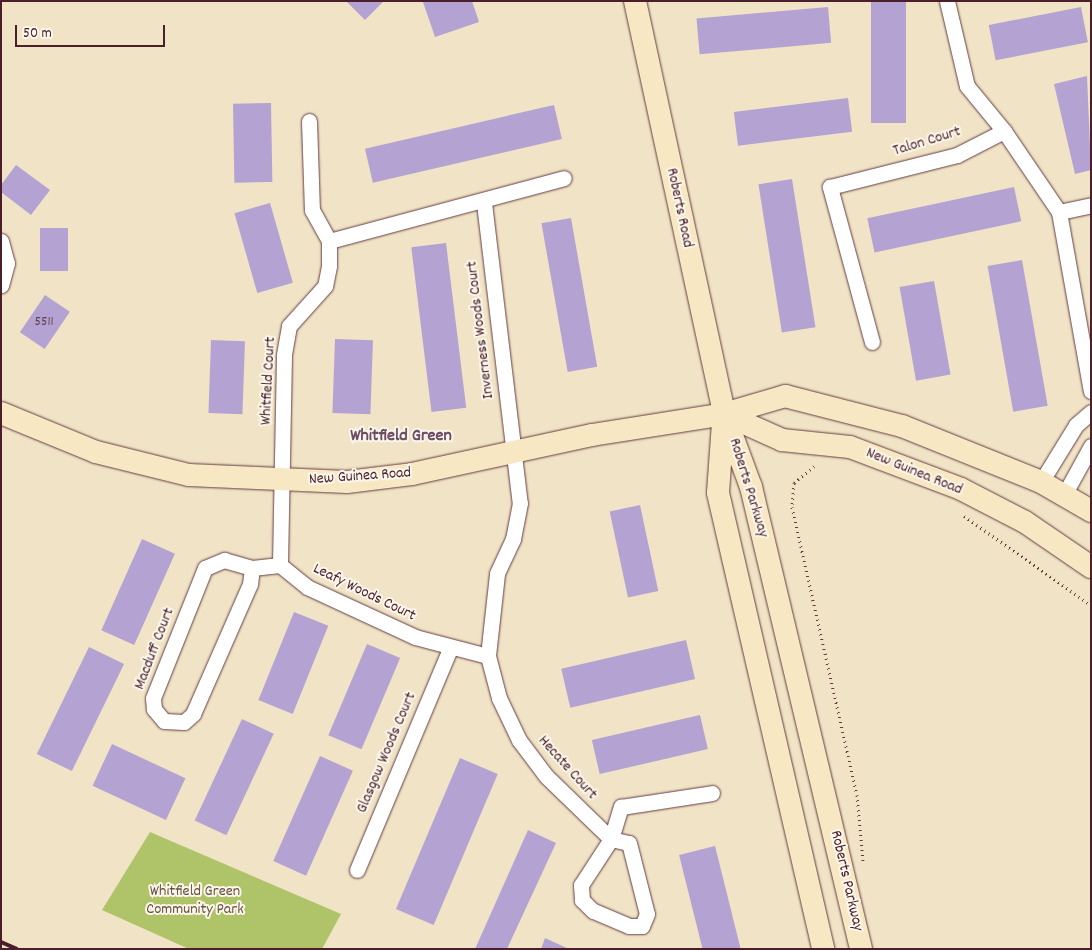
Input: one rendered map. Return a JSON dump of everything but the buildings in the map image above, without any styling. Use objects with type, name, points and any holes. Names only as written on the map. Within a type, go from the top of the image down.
[{"type":"main road","name":"Roberts Road","points":[[635,1],[724,414]]},
{"type":"main road","name":"New Guinea Road","points":[[1,413],[135,464],[189,475],[283,482],[412,474],[513,452],[724,414],[785,396],[902,426],[1040,482],[1091,511]]},
{"type":"main road","name":"New Guinea Road","points":[[724,414],[782,440],[850,447],[960,489],[1025,522],[1091,567]]},
{"type":"main road","name":"Roberts Parkway","points":[[724,414],[718,493],[823,949]]},
{"type":"main road","name":"Roberts Parkway","points":[[724,414],[751,487],[861,949]]},
{"type":"street","points":[[947,1],[967,86],[1004,130],[1059,212],[1091,391]]},
{"type":"street","points":[[309,120],[312,210],[329,241],[484,203],[564,178]]},
{"type":"street","name":"Talon Court","points":[[872,342],[830,187],[957,154],[1004,130]]},
{"type":"street","name":"Inverness Woods Court","points":[[484,203],[513,452]]},
{"type":"street","points":[[1059,212],[1091,205]]},
{"type":"street","points":[[1,241],[6,263],[1,285]]},
{"type":"street","name":"Whitfield Court","points":[[283,482],[284,355],[289,326],[325,286],[329,241]]},
{"type":"street","points":[[1040,482],[1076,425],[1091,412]]},
{"type":"street","points":[[1064,495],[1091,446]]},
{"type":"street","name":"Hecate Court","points":[[513,452],[520,503],[513,539],[497,574],[488,656],[499,698],[519,740],[546,776],[611,838],[629,843],[647,914],[642,926],[629,926],[593,911],[582,900],[581,885],[611,838],[621,807],[712,793]]},
{"type":"street","points":[[280,565],[283,482]]},
{"type":"street","name":"Macduff Court","points":[[252,568],[250,584],[193,714],[184,722],[164,721],[154,709],[153,698],[206,568],[224,560],[252,568],[280,565]]},
{"type":"street","name":"Leafy Woods Court","points":[[280,565],[307,587],[450,649],[488,656]]},
{"type":"street","name":"Glasgow Woods Court","points":[[357,870],[450,649]]},
{"type":"path","points":[[819,464],[799,474],[790,493],[857,795],[864,865]]},
{"type":"path","points":[[957,512],[1091,605]]},
{"type":"green space","name":"Whitfield Green Community Park","points":[[150,832],[341,914],[322,949],[189,949],[102,910]]},
{"type":"railway","points":[[1,942],[17,949]]},
{"type":"district","name":"Whitfield Green","points":[[401,437]]}]
